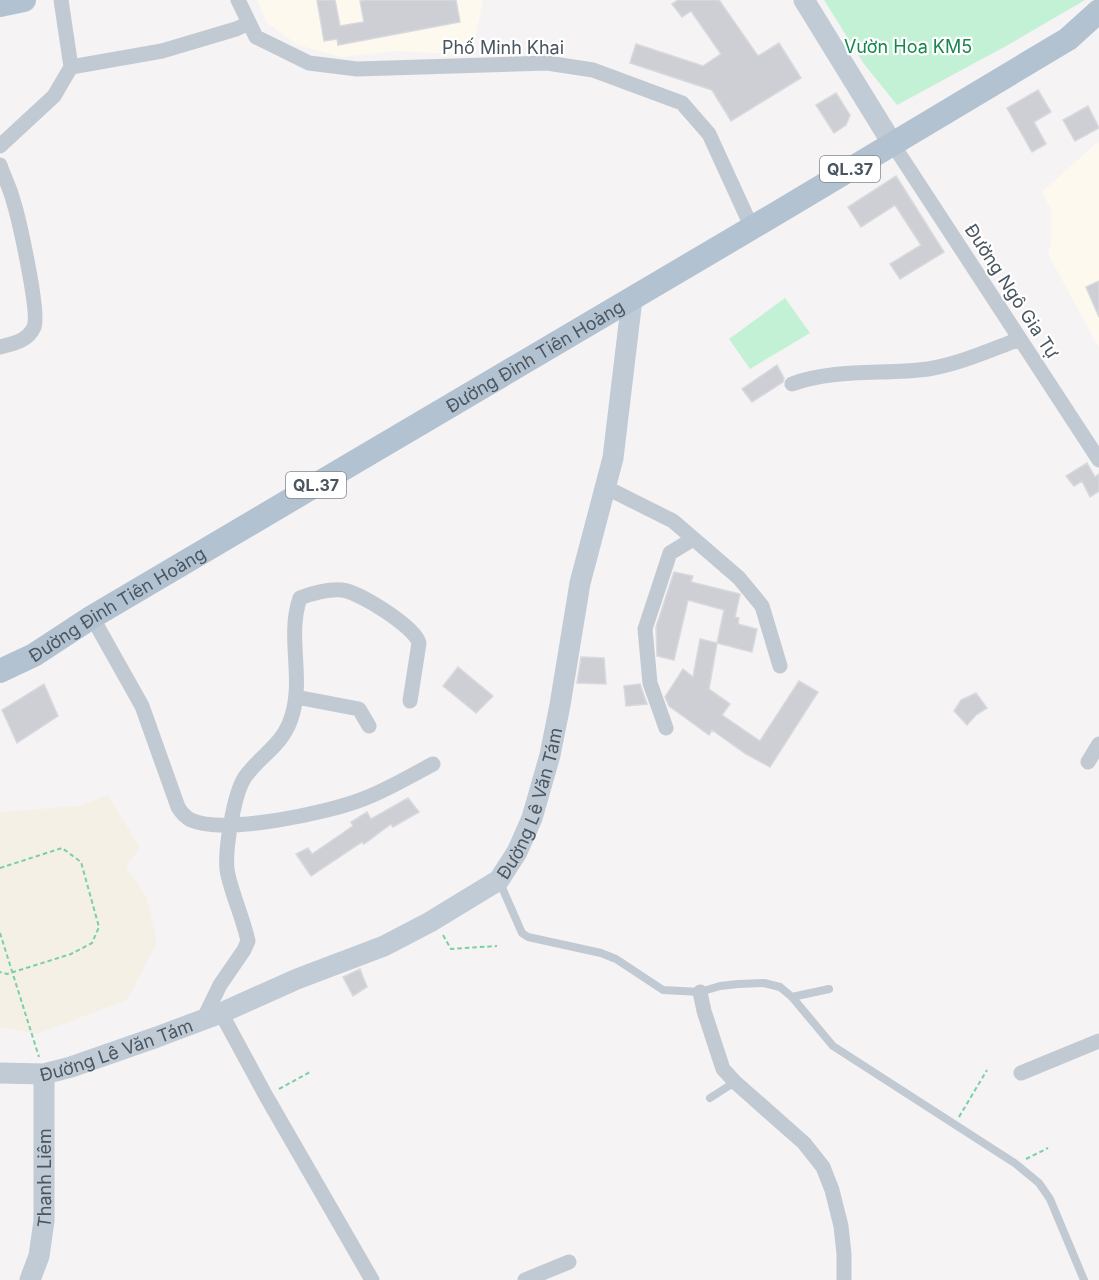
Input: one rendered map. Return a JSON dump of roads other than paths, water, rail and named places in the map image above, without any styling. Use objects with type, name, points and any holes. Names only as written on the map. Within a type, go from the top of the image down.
[{"type":"main road","points":[[0,5],[24,0]]},
{"type":"main road","name":"Đường Đinh Tiên Hoàng","points":[[0,671],[34,655],[92,617],[1068,39],[1099,11]]},
{"type":"main road","name":"Đường Đinh Tiên Hoàng","points":[[1068,39],[1099,29]]},
{"type":"street","points":[[0,146],[54,96],[71,67],[61,0]]},
{"type":"street","name":"Phố Minh Khai","points":[[238,0],[256,37],[309,63],[357,69],[547,63],[593,70],[682,103],[709,134],[752,228]]},
{"type":"street","points":[[804,0],[892,143]]},
{"type":"street","points":[[71,67],[162,51],[236,30],[249,23]]},
{"type":"street","name":"Đường Ngô Gia Tự","points":[[892,143],[1099,460]]},
{"type":"street","points":[[0,165],[13,198],[33,291],[36,325],[30,335],[17,343],[0,347]]},
{"type":"street","name":"Đường Lê Văn Tám","points":[[0,1073],[44,1074],[71,1067],[212,1016],[297,979],[384,946],[435,919],[499,880],[517,852],[532,818],[550,755],[580,583],[613,458],[632,299]]},
{"type":"street","points":[[792,384],[832,374],[929,368],[955,363],[1020,339]]},
{"type":"street","points":[[605,487],[673,521],[739,578],[762,606],[780,666]]},
{"type":"street","points":[[666,728],[650,683],[645,629],[670,553],[693,539]]},
{"type":"street","points":[[372,1280],[266,1096],[212,1016],[220,985],[244,950],[248,940],[228,874],[231,825],[246,777],[277,744],[293,712],[296,697],[294,617],[300,598],[314,593],[340,590],[353,593],[407,626],[418,638],[419,643],[410,701]]},
{"type":"street","points":[[92,617],[142,706],[181,812],[190,820],[204,824],[231,825],[308,814],[352,803],[433,764]]},
{"type":"street","points":[[296,697],[359,709],[369,726]]},
{"type":"street","points":[[1088,762],[1099,744]]},
{"type":"street","points":[[700,992],[723,1069],[735,1083],[804,1143],[823,1167],[832,1190],[841,1226],[844,1280]]},
{"type":"street","points":[[1021,1073],[1099,1041]]},
{"type":"street","name":"Thanh Liêm","points":[[30,1280],[39,1256],[44,1221],[44,1074]]},
{"type":"street","points":[[525,1280],[569,1262]]},
{"type":"lane","points":[[499,880],[522,933],[528,937],[616,958],[663,990],[700,992],[720,986],[764,983],[780,987],[792,997],[833,1046],[1016,1164],[1040,1183],[1050,1199],[1084,1280]]},
{"type":"lane","points":[[792,997],[829,989]]},
{"type":"lane","points":[[710,1098],[735,1083]]},
{"type":"park label","name":"Vườn Hoa KM5","points":[[908,46]]}]
